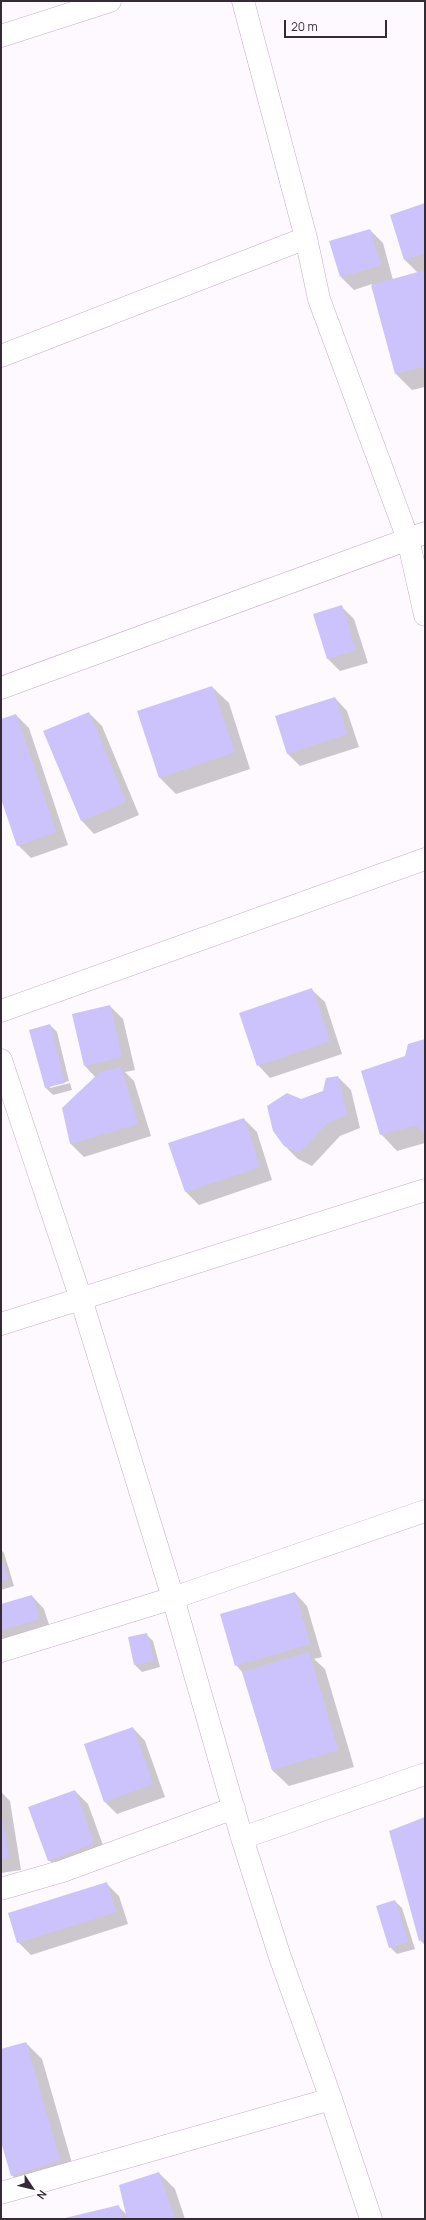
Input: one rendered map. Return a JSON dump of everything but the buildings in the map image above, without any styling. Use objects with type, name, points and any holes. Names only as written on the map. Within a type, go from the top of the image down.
[{"type":"street","points":[[1,36],[110,1]]},
{"type":"street","points":[[243,1],[306,238],[318,299],[417,536],[425,615]]},
{"type":"street","points":[[1,356],[306,238]]},
{"type":"street","points":[[1,688],[417,536]]},
{"type":"street","points":[[1,1011],[425,859]]},
{"type":"street","points":[[1,1060],[81,1300],[173,1598],[242,1838],[280,1957],[332,2099],[371,2219]]},
{"type":"street","points":[[1,1324],[81,1300],[425,1190]]},
{"type":"street","points":[[1,1651],[173,1598],[425,1511]]},
{"type":"street","points":[[242,1838],[425,1774]]},
{"type":"street","points":[[1,1889],[63,1871],[234,1808]]},
{"type":"street","points":[[1,2193],[332,2099]]}]
